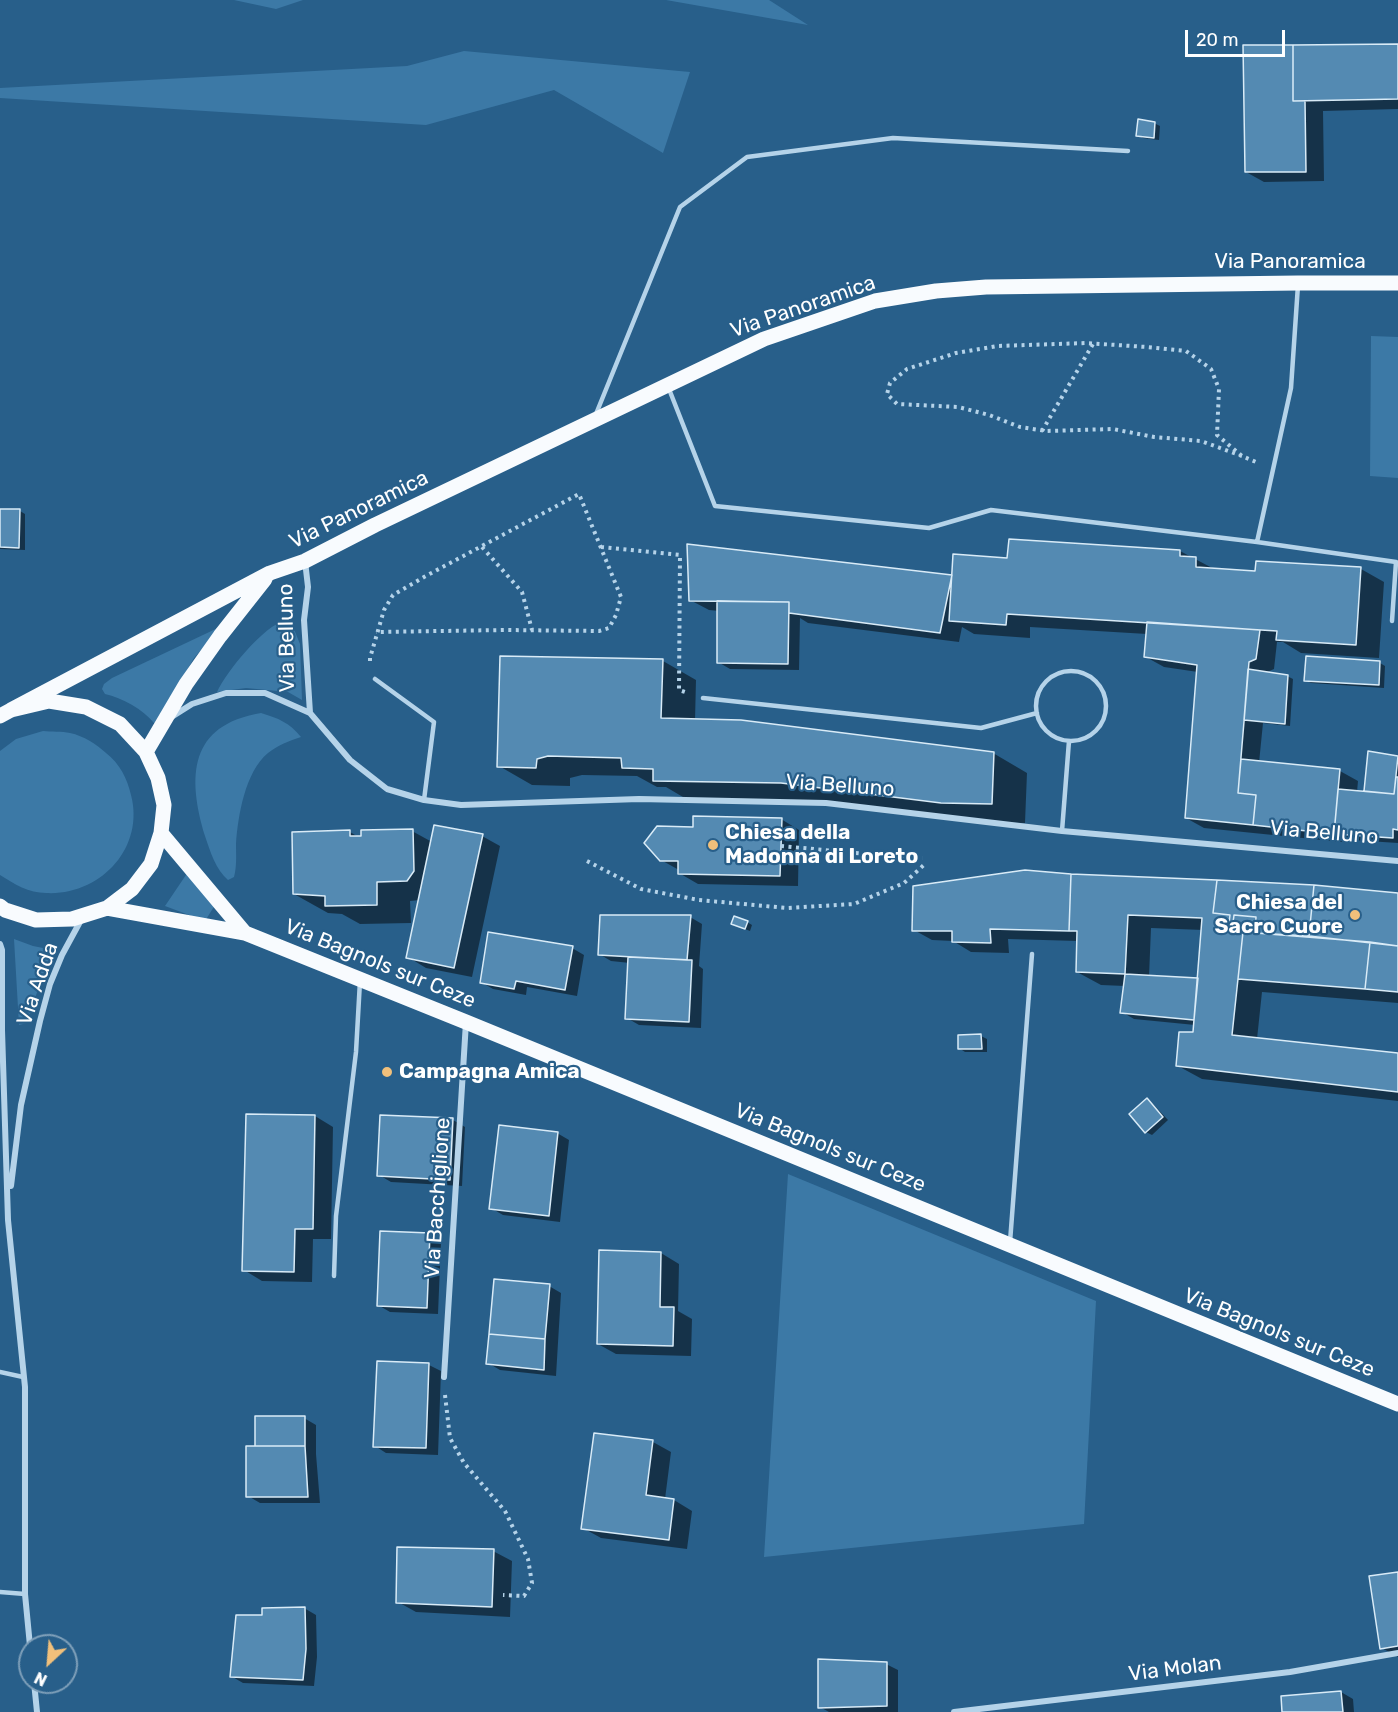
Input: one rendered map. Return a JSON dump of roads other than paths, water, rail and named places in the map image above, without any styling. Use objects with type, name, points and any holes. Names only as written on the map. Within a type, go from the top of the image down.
[{"type":"main road","name":"Via Panoramica","points":[[6,713],[270,573],[305,561],[375,525],[764,339],[875,301],[936,291],[986,287],[1298,282],[1398,283]]},
{"type":"main road","points":[[146,752],[186,684],[220,636],[270,573]]},
{"type":"main road","points":[[0,906],[5,910],[36,920],[72,919],[107,908],[132,889],[151,864],[161,833],[164,805],[158,778],[146,752],[120,724],[86,706],[49,701],[6,713]]},
{"type":"main road","name":"Via Bagnols sur Ceze","points":[[161,833],[245,933]]},
{"type":"main road","name":"Via Bagnols sur Ceze","points":[[107,908],[245,933],[1398,1404]]},
{"type":"street","name":"Via Belluno","points":[[305,561],[308,587],[304,620],[310,713]]},
{"type":"street","name":"Via Belluno","points":[[164,722],[192,704],[226,693],[265,693],[310,713],[350,760],[387,789],[424,800],[461,805],[639,800],[826,803],[1062,831],[1398,861]]},
{"type":"street","name":"Via Adda","points":[[9,1208],[21,1105],[40,1021],[50,984],[62,955],[83,916]]},
{"type":"street","name":"Via Adda","points":[[0,944],[9,1208],[23,1377],[25,1594],[29,1634]]},
{"type":"street","name":"Via Bacchiglione","points":[[444,1377],[466,1022]]},
{"type":"street","name":"Via Molan","points":[[954,1712],[1290,1672],[1398,1653]]},
{"type":"street","points":[[35,1694],[37,1712]]},
{"type":"lane","points":[[593,420],[680,207],[747,157],[893,138],[1128,151]]},
{"type":"lane","points":[[1257,542],[1291,388],[1298,282]]},
{"type":"lane","points":[[668,385],[715,506],[929,528],[991,510],[1257,542],[1396,562],[1392,621]]},
{"type":"lane","points":[[1066,671],[1078,671],[1089,675],[1098,683],[1107,704],[1100,727],[1081,740],[1058,739],[1041,724],[1037,713],[1036,702],[1039,691],[1055,674],[1066,671]]},
{"type":"lane","points":[[375,680],[434,722],[424,800]]},
{"type":"lane","points":[[703,698],[981,728],[1037,713]]},
{"type":"lane","points":[[1062,831],[1069,741]]},
{"type":"lane","points":[[1010,1245],[1032,954]]},
{"type":"lane","points":[[334,1276],[336,1216],[356,1052],[360,979]]},
{"type":"lane","points":[[0,1372],[23,1377]]},
{"type":"lane","points":[[0,1592],[25,1594]]},
{"type":"place","name":"Chiesa della Madonna di Loreto","points":[[713,845]]},
{"type":"place","name":"Chiesa del Sacro Cuore","points":[[1355,915]]},
{"type":"place","name":"Campagna Amica","points":[[387,1072]]}]
